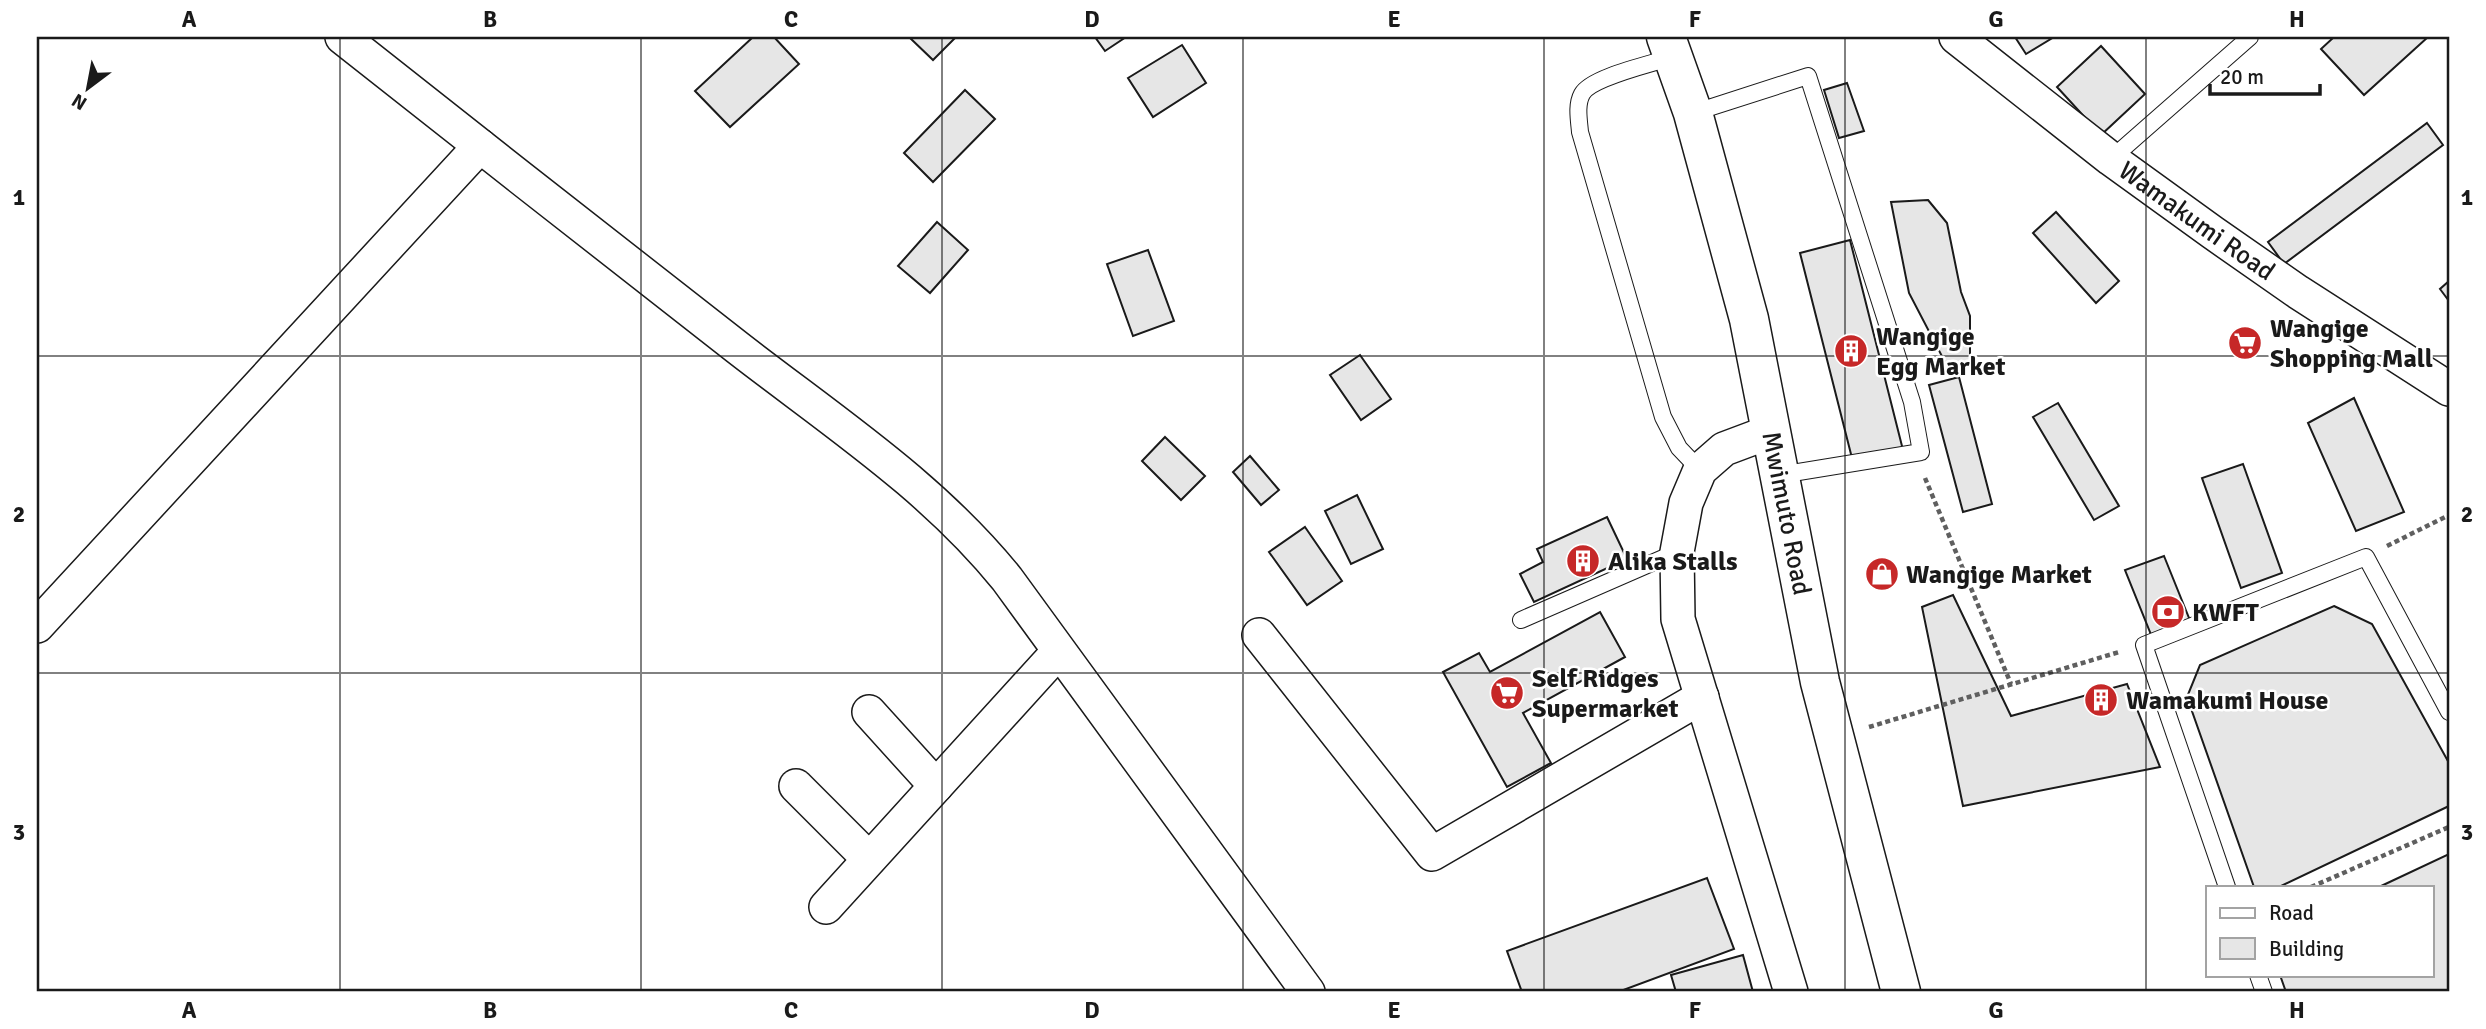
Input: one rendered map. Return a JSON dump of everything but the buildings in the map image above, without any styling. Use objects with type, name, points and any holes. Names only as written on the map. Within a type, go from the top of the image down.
[{"type":"main road","name":"Mwimuto Road","points":[[1669,47],[1693,113],[1749,319],[1820,682],[1900,992]]},
{"type":"street","points":[[342,37],[913,482],[975,539],[1308,992]]},
{"type":"street","name":"Wamakumi Road","points":[[1956,37],[2111,159],[2298,292],[2448,386]]},
{"type":"street","points":[[37,626],[480,146]]},
{"type":"street","points":[[1772,432],[1724,449],[1700,470],[1686,503],[1677,552],[1678,619],[1791,992]]},
{"type":"street","points":[[1259,635],[1432,854],[1702,697]]},
{"type":"street","points":[[826,907],[1058,652]]},
{"type":"street","points":[[869,712],[936,786]]},
{"type":"street","points":[[796,786],[869,859]]},
{"type":"lane","points":[[2111,159],[2250,37]]},
{"type":"lane","points":[[1669,47],[1592,84],[1581,97],[1578,118],[1663,417],[1679,448],[1700,470]]},
{"type":"lane","points":[[1693,113],[1808,76],[1912,402],[1921,452],[1780,475]]},
{"type":"lane","points":[[1521,620],[1677,552]]},
{"type":"lane","points":[[2227,886],[2144,645],[2367,557],[2449,712]]},
{"type":"path","points":[[1915,453],[2011,684]]},
{"type":"path","points":[[2367,557],[2449,515]]},
{"type":"path","points":[[1834,737],[2144,645]]},
{"type":"path","points":[[2313,886],[2449,827]]},
{"type":"place","name":"Wangige Shopping Mall","points":[[2245,343]]},
{"type":"place","name":"Wangige Egg Market","points":[[1851,351]]},
{"type":"place","name":"Alika Stalls","points":[[1583,561]]},
{"type":"place","name":"Wangige Market","points":[[1882,574]]},
{"type":"place","name":"KWFT","points":[[2168,612]]},
{"type":"place","name":"Self Ridges Supermarket","points":[[1507,693]]},
{"type":"place","name":"Wamakumi House","points":[[2101,700]]}]
